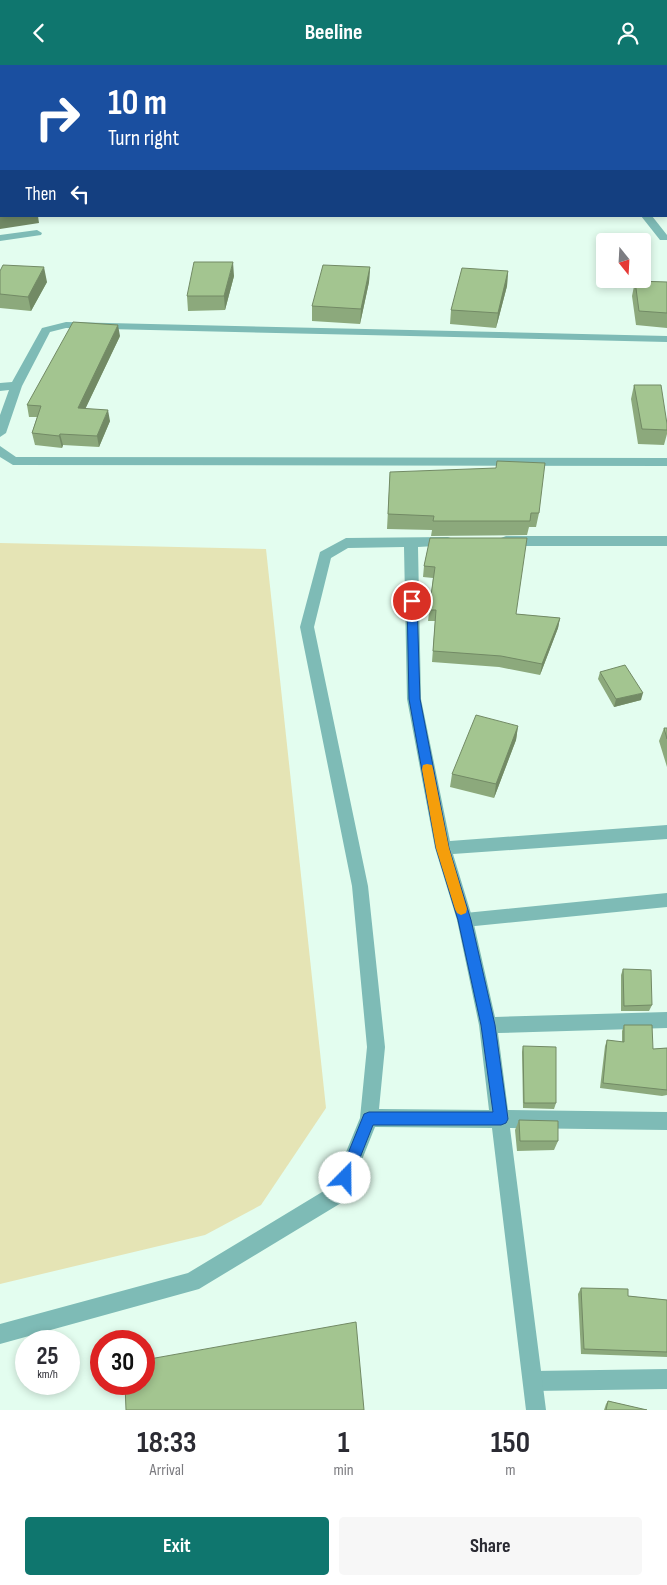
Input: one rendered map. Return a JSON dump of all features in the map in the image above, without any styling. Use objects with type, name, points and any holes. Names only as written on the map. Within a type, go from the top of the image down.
[{"type":"street","points":[[647,217],[664,238]]},
{"type":"street","points":[[0,238],[37,233]]},
{"type":"street","points":[[0,433],[16,386],[46,330],[66,325],[667,339]]},
{"type":"street","points":[[0,387],[16,386]]},
{"type":"street","points":[[0,451],[13,461],[667,462]]},
{"type":"street","points":[[0,1335],[192,1282],[339,1193],[369,1118],[376,1047],[360,886],[307,627],[325,555],[346,543],[460,541]]},
{"type":"street","points":[[490,541],[667,541]]},
{"type":"street","points":[[411,542],[414,699],[442,848],[464,920],[488,1025],[536,1410]]},
{"type":"street","points":[[442,848],[667,832]]},
{"type":"street","points":[[464,920],[667,900]]},
{"type":"street","points":[[488,1025],[667,1020]]},
{"type":"street","points":[[369,1118],[667,1121]]},
{"type":"street","points":[[533,1381],[667,1379]]},
{"type":"green space","points":[[0,543],[266,549],[326,1108],[261,1205],[205,1235],[0,1284]]},
{"type":"building","points":[[194,262],[233,262],[224,296],[187,296]]},
{"type":"building","points":[[3,265],[44,267],[28,297],[0,294],[0,271]]},
{"type":"building","points":[[323,265],[370,267],[361,309],[312,306]]},
{"type":"building","points":[[462,268],[508,271],[498,313],[451,310]]},
{"type":"building","points":[[651,282],[667,282],[667,313],[639,311],[636,288],[651,288]]},
{"type":"building","points":[[73,322],[118,325],[78,408],[108,410],[97,436],[60,434],[59,436],[32,433],[41,406],[27,405]]},
{"type":"building","points":[[634,385],[661,385],[667,430],[642,429]]},
{"type":"building","points":[[497,461],[545,463],[539,513],[531,513],[530,521],[433,521],[434,516],[388,514],[390,472],[496,468]]},
{"type":"building","points":[[430,538],[527,538],[516,614],[560,618],[542,664],[501,656],[433,651],[436,610],[429,610],[435,567],[424,566]]},
{"type":"building","points":[[625,665],[643,693],[616,699],[600,672]]},
{"type":"building","points":[[476,715],[518,726],[496,784],[452,774]]},
{"type":"building","points":[[664,728],[667,728],[667,739]]},
{"type":"building","points":[[623,969],[651,970],[652,1005],[624,1006]]},
{"type":"building","points":[[624,1025],[652,1025],[653,1049],[667,1048],[667,1090],[603,1083],[607,1040],[624,1042]]},
{"type":"building","points":[[523,1046],[556,1047],[556,1103],[524,1103]]},
{"type":"building","points":[[519,1120],[558,1121],[558,1141],[520,1141]]},
{"type":"building","points":[[581,1288],[628,1289],[628,1296],[667,1300],[667,1352],[584,1349]]},
{"type":"building","points":[[356,1322],[364,1410],[126,1410],[125,1395],[155,1395],[155,1358]]},
{"type":"building","points":[[608,1401],[647,1410],[606,1410]]},
{"type":"slow traffic","points":[[427,769],[442,848],[461,909]]},
{"type":"route","points":[[345,1178],[369,1118],[501,1119],[488,1025],[464,920],[442,848],[414,699],[412,601]]}]
